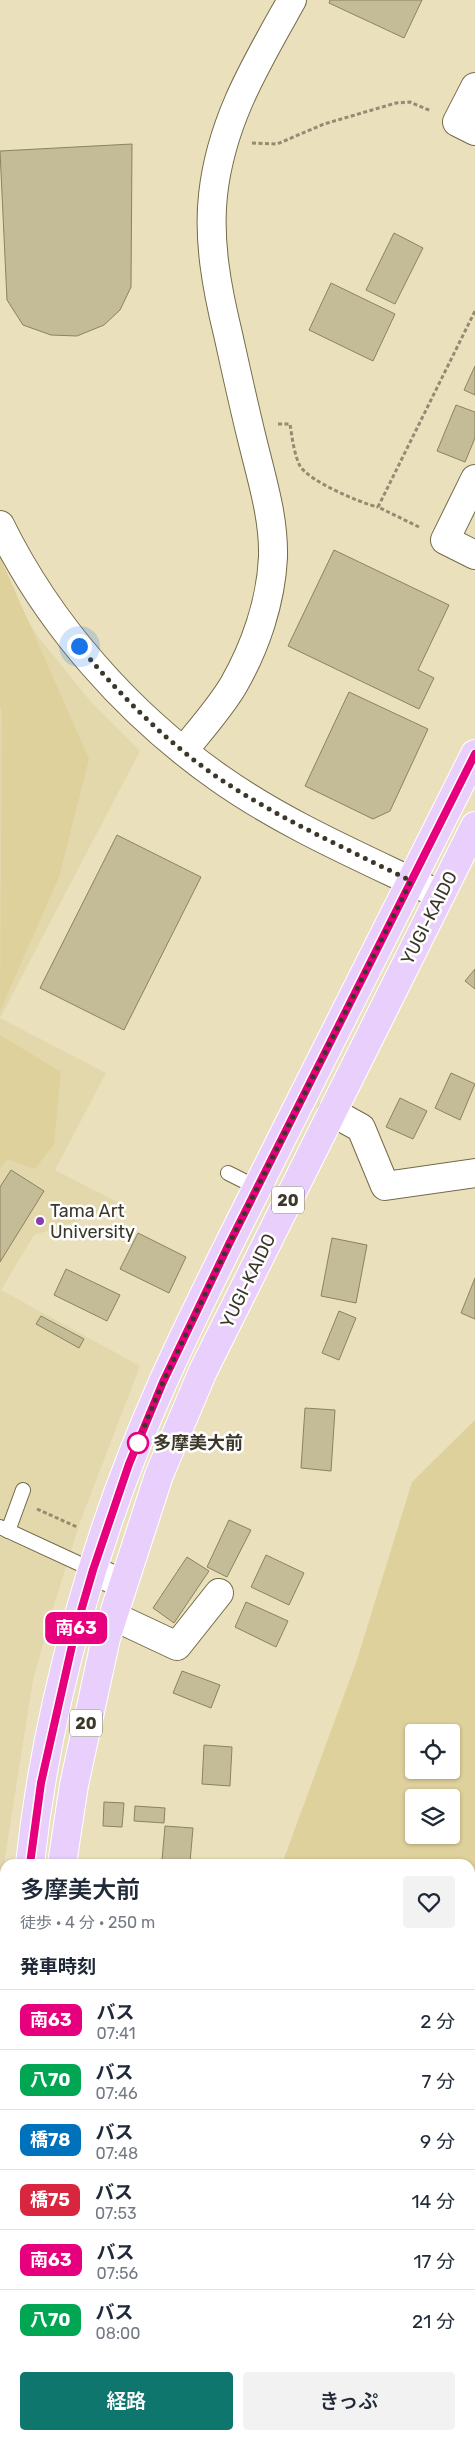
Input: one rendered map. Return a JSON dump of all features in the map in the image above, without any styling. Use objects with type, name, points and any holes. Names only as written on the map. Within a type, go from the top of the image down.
[{"type":"main road","name":"YUGI-KAIDO","points":[[31,1859],[41,1783],[76,1628],[93,1570],[129,1464],[163,1382],[475,754]]},
{"type":"main road","name":"YUGI-KAIDO","points":[[122,1584],[159,1475],[203,1371],[475,826]]},
{"type":"main road","name":"20","points":[[63,1859],[67,1823],[86,1725],[122,1584]]},
{"type":"street","points":[[184,750],[217,709],[242,669],[259,627],[270,581],[272,557],[268,508],[222,309],[215,269],[212,195],[224,136],[238,99],[292,0]]},
{"type":"street","points":[[466,126],[475,87]]},
{"type":"street","points":[[475,479],[444,540],[475,555]]},
{"type":"street","points":[[0,525],[48,606],[79,646],[131,704],[184,750],[218,778],[257,802],[440,895]]},
{"type":"street","points":[[332,1112],[361,1128],[385,1186],[475,1173]]},
{"type":"street","points":[[93,1570],[122,1584]]},
{"type":"street","points":[[113,1616],[177,1646],[219,1592]]},
{"type":"lane","points":[[228,1172],[258,1188]]},
{"type":"lane","points":[[22,1495],[4,1529],[93,1570]]},
{"type":"path","points":[[249,143],[277,144],[324,124],[396,103],[410,102],[466,126]]},
{"type":"path","points":[[378,508],[475,311]]},
{"type":"path","points":[[276,424],[290,424],[300,465],[308,475],[444,540]]},
{"type":"path","points":[[22,1495],[82,1530]]},
{"type":"shaded area","points":[[0,557],[89,759],[59,877],[0,1011],[2,713],[0,706]]},
{"type":"shaded area","points":[[0,579],[40,639],[91,702],[140,751],[0,1018]]},
{"type":"shaded area","name":"Tama Art University","points":[[0,1018],[106,1073],[55,1170],[125,1206],[34,1235],[1,1290],[140,1366],[80,1522],[54,1605],[33,1680],[5,1859],[0,1859]]},
{"type":"shaded area","points":[[0,1035],[61,1072],[54,1144],[35,1169],[7,1159],[0,1169]]},
{"type":"shaded area","points":[[475,1420],[475,1859],[284,1859],[357,1660],[412,1482]]},
{"type":"building","points":[[330,0],[422,0],[404,38],[329,3]]},
{"type":"building","points":[[132,144],[131,287],[120,310],[104,325],[77,336],[51,335],[23,325],[7,300],[0,151]]},
{"type":"building","points":[[394,233],[423,248],[395,304],[366,290]]},
{"type":"building","points":[[331,283],[395,314],[373,361],[309,330]]},
{"type":"building","points":[[475,366],[475,395],[464,390]]},
{"type":"building","points":[[456,405],[475,412],[475,438],[465,462],[437,451]]},
{"type":"building","points":[[334,550],[449,605],[418,670],[434,678],[419,709],[288,646]]},
{"type":"building","points":[[349,692],[428,729],[390,811],[373,819],[305,786]]},
{"type":"building","points":[[117,835],[201,877],[124,1030],[40,988]]},
{"type":"building","points":[[475,969],[475,989],[465,981]]},
{"type":"building","points":[[451,1073],[475,1084],[460,1120],[435,1108]]},
{"type":"building","points":[[400,1098],[427,1111],[413,1139],[386,1127]]},
{"type":"building","points":[[11,1170],[44,1191],[0,1262],[0,1187]]},
{"type":"building","points":[[138,1233],[186,1257],[169,1293],[120,1269]]},
{"type":"building","points":[[332,1238],[367,1245],[356,1303],[321,1296]]},
{"type":"building","points":[[66,1269],[120,1295],[107,1321],[54,1295]]},
{"type":"building","points":[[475,1278],[475,1319],[461,1313]]},
{"type":"building","points":[[339,1311],[356,1318],[339,1360],[322,1353]]},
{"type":"building","points":[[41,1316],[84,1339],[79,1348],[36,1324]]},
{"type":"building","points":[[305,1408],[335,1410],[331,1471],[301,1468]]},
{"type":"building","points":[[229,1520],[251,1530],[227,1577],[207,1567]]},
{"type":"building","points":[[266,1555],[304,1573],[289,1605],[251,1587]]},
{"type":"building","points":[[187,1557],[209,1571],[174,1623],[153,1608]]},
{"type":"building","points":[[246,1602],[288,1621],[276,1647],[235,1627]]},
{"type":"building","points":[[182,1671],[220,1685],[211,1708],[173,1693]]},
{"type":"building","points":[[204,1745],[232,1747],[230,1786],[202,1784]]},
{"type":"building","points":[[104,1802],[124,1803],[122,1827],[103,1826]]},
{"type":"building","points":[[135,1806],[165,1808],[164,1823],[134,1821]]},
{"type":"building","points":[[165,1826],[193,1828],[190,1859],[162,1859]]},
{"type":"bus line","name":"南63","points":[[31,1859],[41,1783],[76,1628],[112,1509],[129,1464],[163,1382],[229,1244],[475,754]]},
{"type":"place","name":"Tama Art University","points":[[40,1221]]},
{"type":"place","name":"多摩美大前","points":[[138,1443]]},
{"type":"route","points":[[79,646],[131,704],[218,778],[305,828],[411,881],[229,1244],[163,1382],[136,1446],[138,1443]]}]
